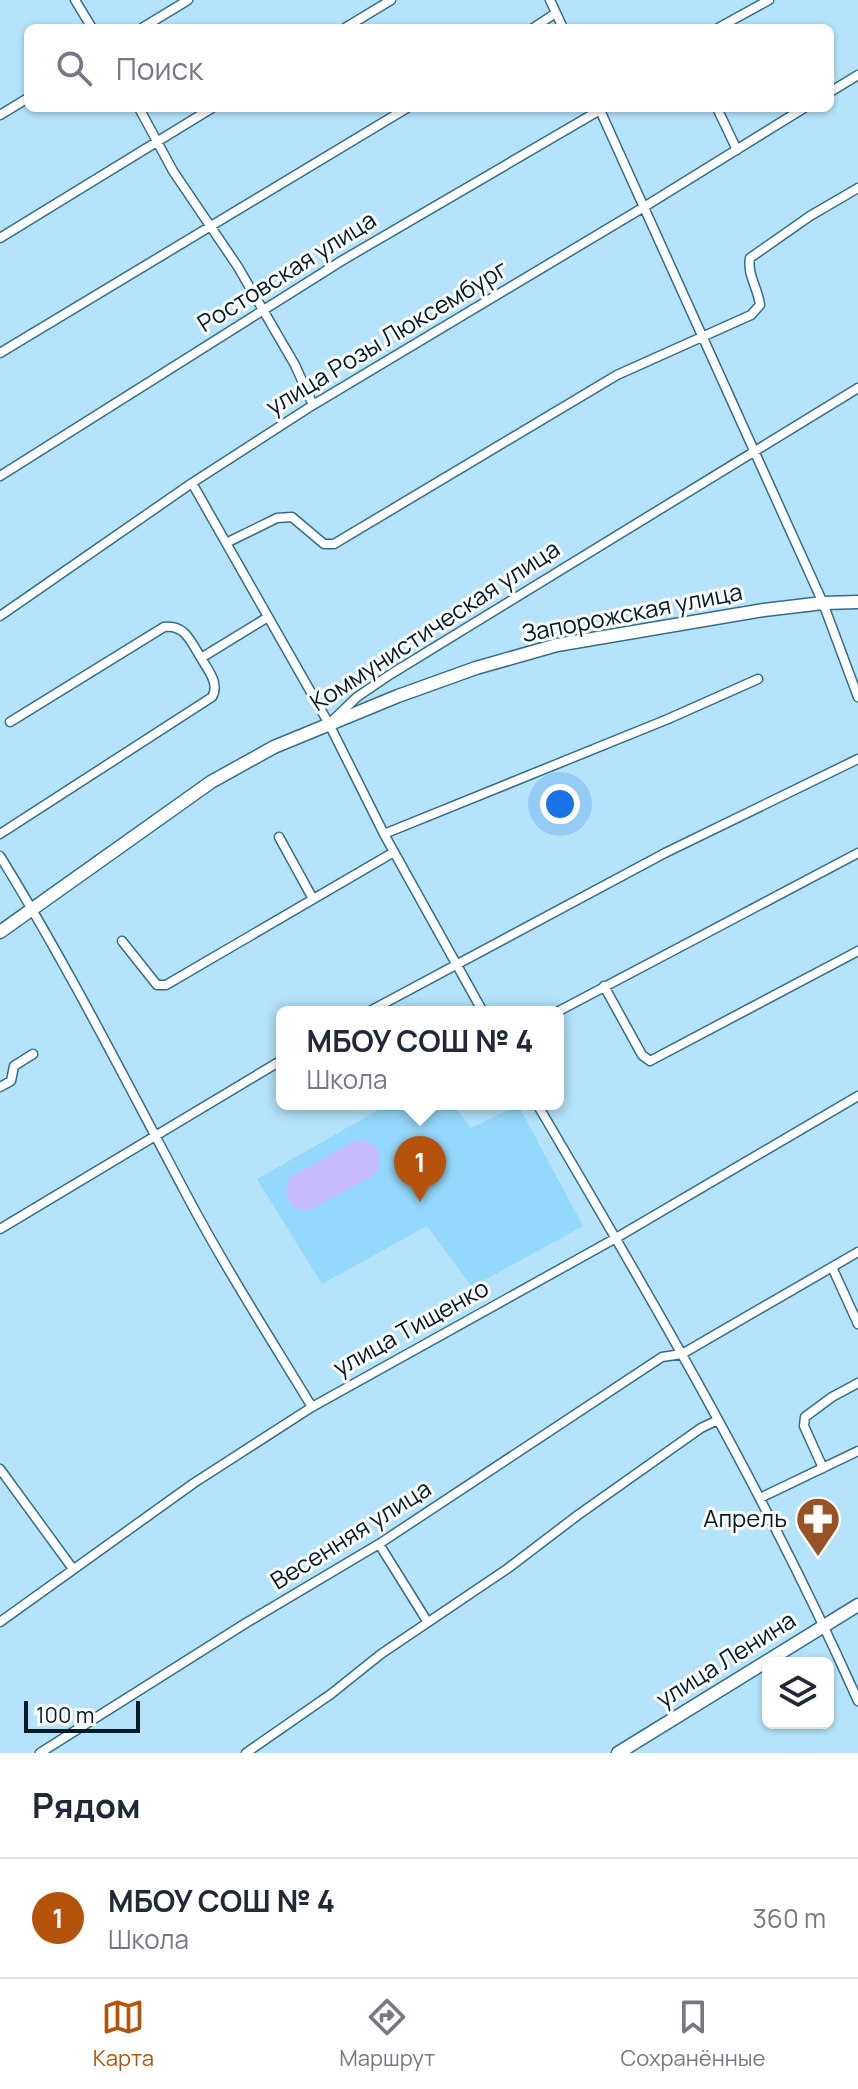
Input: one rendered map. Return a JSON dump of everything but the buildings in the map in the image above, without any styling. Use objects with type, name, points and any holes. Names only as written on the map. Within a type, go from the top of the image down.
[{"type":"main road","name":"Запорожская улица","points":[[329,724],[476,668],[557,645],[823,603],[858,602]]},
{"type":"main road","name":"Коммунистическая улица","points":[[0,932],[211,782],[274,747],[329,724]]},
{"type":"main road","name":"улица Ленина","points":[[618,1753],[858,1605]]},
{"type":"street","points":[[75,0],[90,24]]},
{"type":"street","points":[[149,24],[188,0]]},
{"type":"street","points":[[352,24],[391,0]]},
{"type":"street","points":[[550,0],[561,24]]},
{"type":"street","points":[[725,24],[769,0]]},
{"type":"street","points":[[539,24],[556,13]]},
{"type":"street","points":[[834,90],[858,75]]},
{"type":"street","points":[[0,115],[24,100]]},
{"type":"street","points":[[141,112],[173,171],[238,267],[295,365],[313,405]]},
{"type":"street","points":[[0,238],[205,112]]},
{"type":"street","points":[[0,353],[400,112]]},
{"type":"street","name":"Ростовская улица","points":[[0,476],[430,208],[594,112]]},
{"type":"street","points":[[600,112],[823,603],[858,697]]},
{"type":"street","points":[[719,112],[737,150]]},
{"type":"street","name":"улица Розы Люксембург","points":[[0,616],[192,483],[313,405],[798,112]]},
{"type":"street","points":[[226,543],[277,518],[292,517],[324,544],[334,544],[617,375],[751,315],[760,305],[748,270],[750,258],[810,216],[858,188]]},
{"type":"street","name":"Коммунистическая улица","points":[[329,724],[357,697],[391,674],[858,388]]},
{"type":"street","points":[[192,483],[329,724],[384,834],[480,1006]]},
{"type":"street","points":[[201,658],[268,617]]},
{"type":"street","points":[[0,834],[212,697],[215,683],[184,631],[175,625],[164,627],[10,722]]},
{"type":"street","points":[[384,834],[668,719],[758,679]]},
{"type":"street","points":[[379,1006],[665,853],[858,759]]},
{"type":"street","points":[[279,837],[313,899]]},
{"type":"street","points":[[122,941],[157,985],[166,985],[394,852]]},
{"type":"street","points":[[564,1008],[858,854]]},
{"type":"street","points":[[0,856],[32,908],[200,1219],[312,1407]]},
{"type":"street","points":[[604,986],[642,1055],[650,1061],[858,951]]},
{"type":"street","points":[[0,1087],[11,1081],[14,1066],[33,1054]]},
{"type":"street","points":[[0,1229],[276,1064]]},
{"type":"street","name":"улица Тищенко","points":[[0,1622],[194,1483],[312,1407],[616,1238],[858,1096]]},
{"type":"street","points":[[541,1110],[682,1354],[760,1498],[824,1625],[858,1701]]},
{"type":"street","name":"Весенняя улица","points":[[40,1753],[232,1631],[379,1544],[662,1357],[682,1354],[858,1252]]},
{"type":"street","points":[[832,1267],[858,1324]]},
{"type":"street","points":[[823,1468],[804,1426],[805,1417],[858,1383]]},
{"type":"street","points":[[246,1753],[331,1694],[427,1621],[507,1569],[701,1428],[718,1420]]},
{"type":"street","points":[[760,1498],[858,1451]]},
{"type":"street","points":[[0,1469],[73,1569]]},
{"type":"street","points":[[379,1544],[427,1621]]},
{"type":"shaded area","points":[[378,1110],[458,1110],[471,1128],[508,1110],[521,1110],[583,1226],[472,1287],[427,1226],[322,1284],[257,1179]]},
{"type":"shaded area","points":[[357,1140],[367,1141],[377,1149],[380,1160],[378,1170],[371,1177],[312,1209],[303,1210],[292,1205],[286,1193],[290,1177]]},
{"type":"place","name":"МБОУ СОШ № 4","points":[[420,1202]]},
{"type":"place","name":"Апрель","points":[[818,1558]]}]
